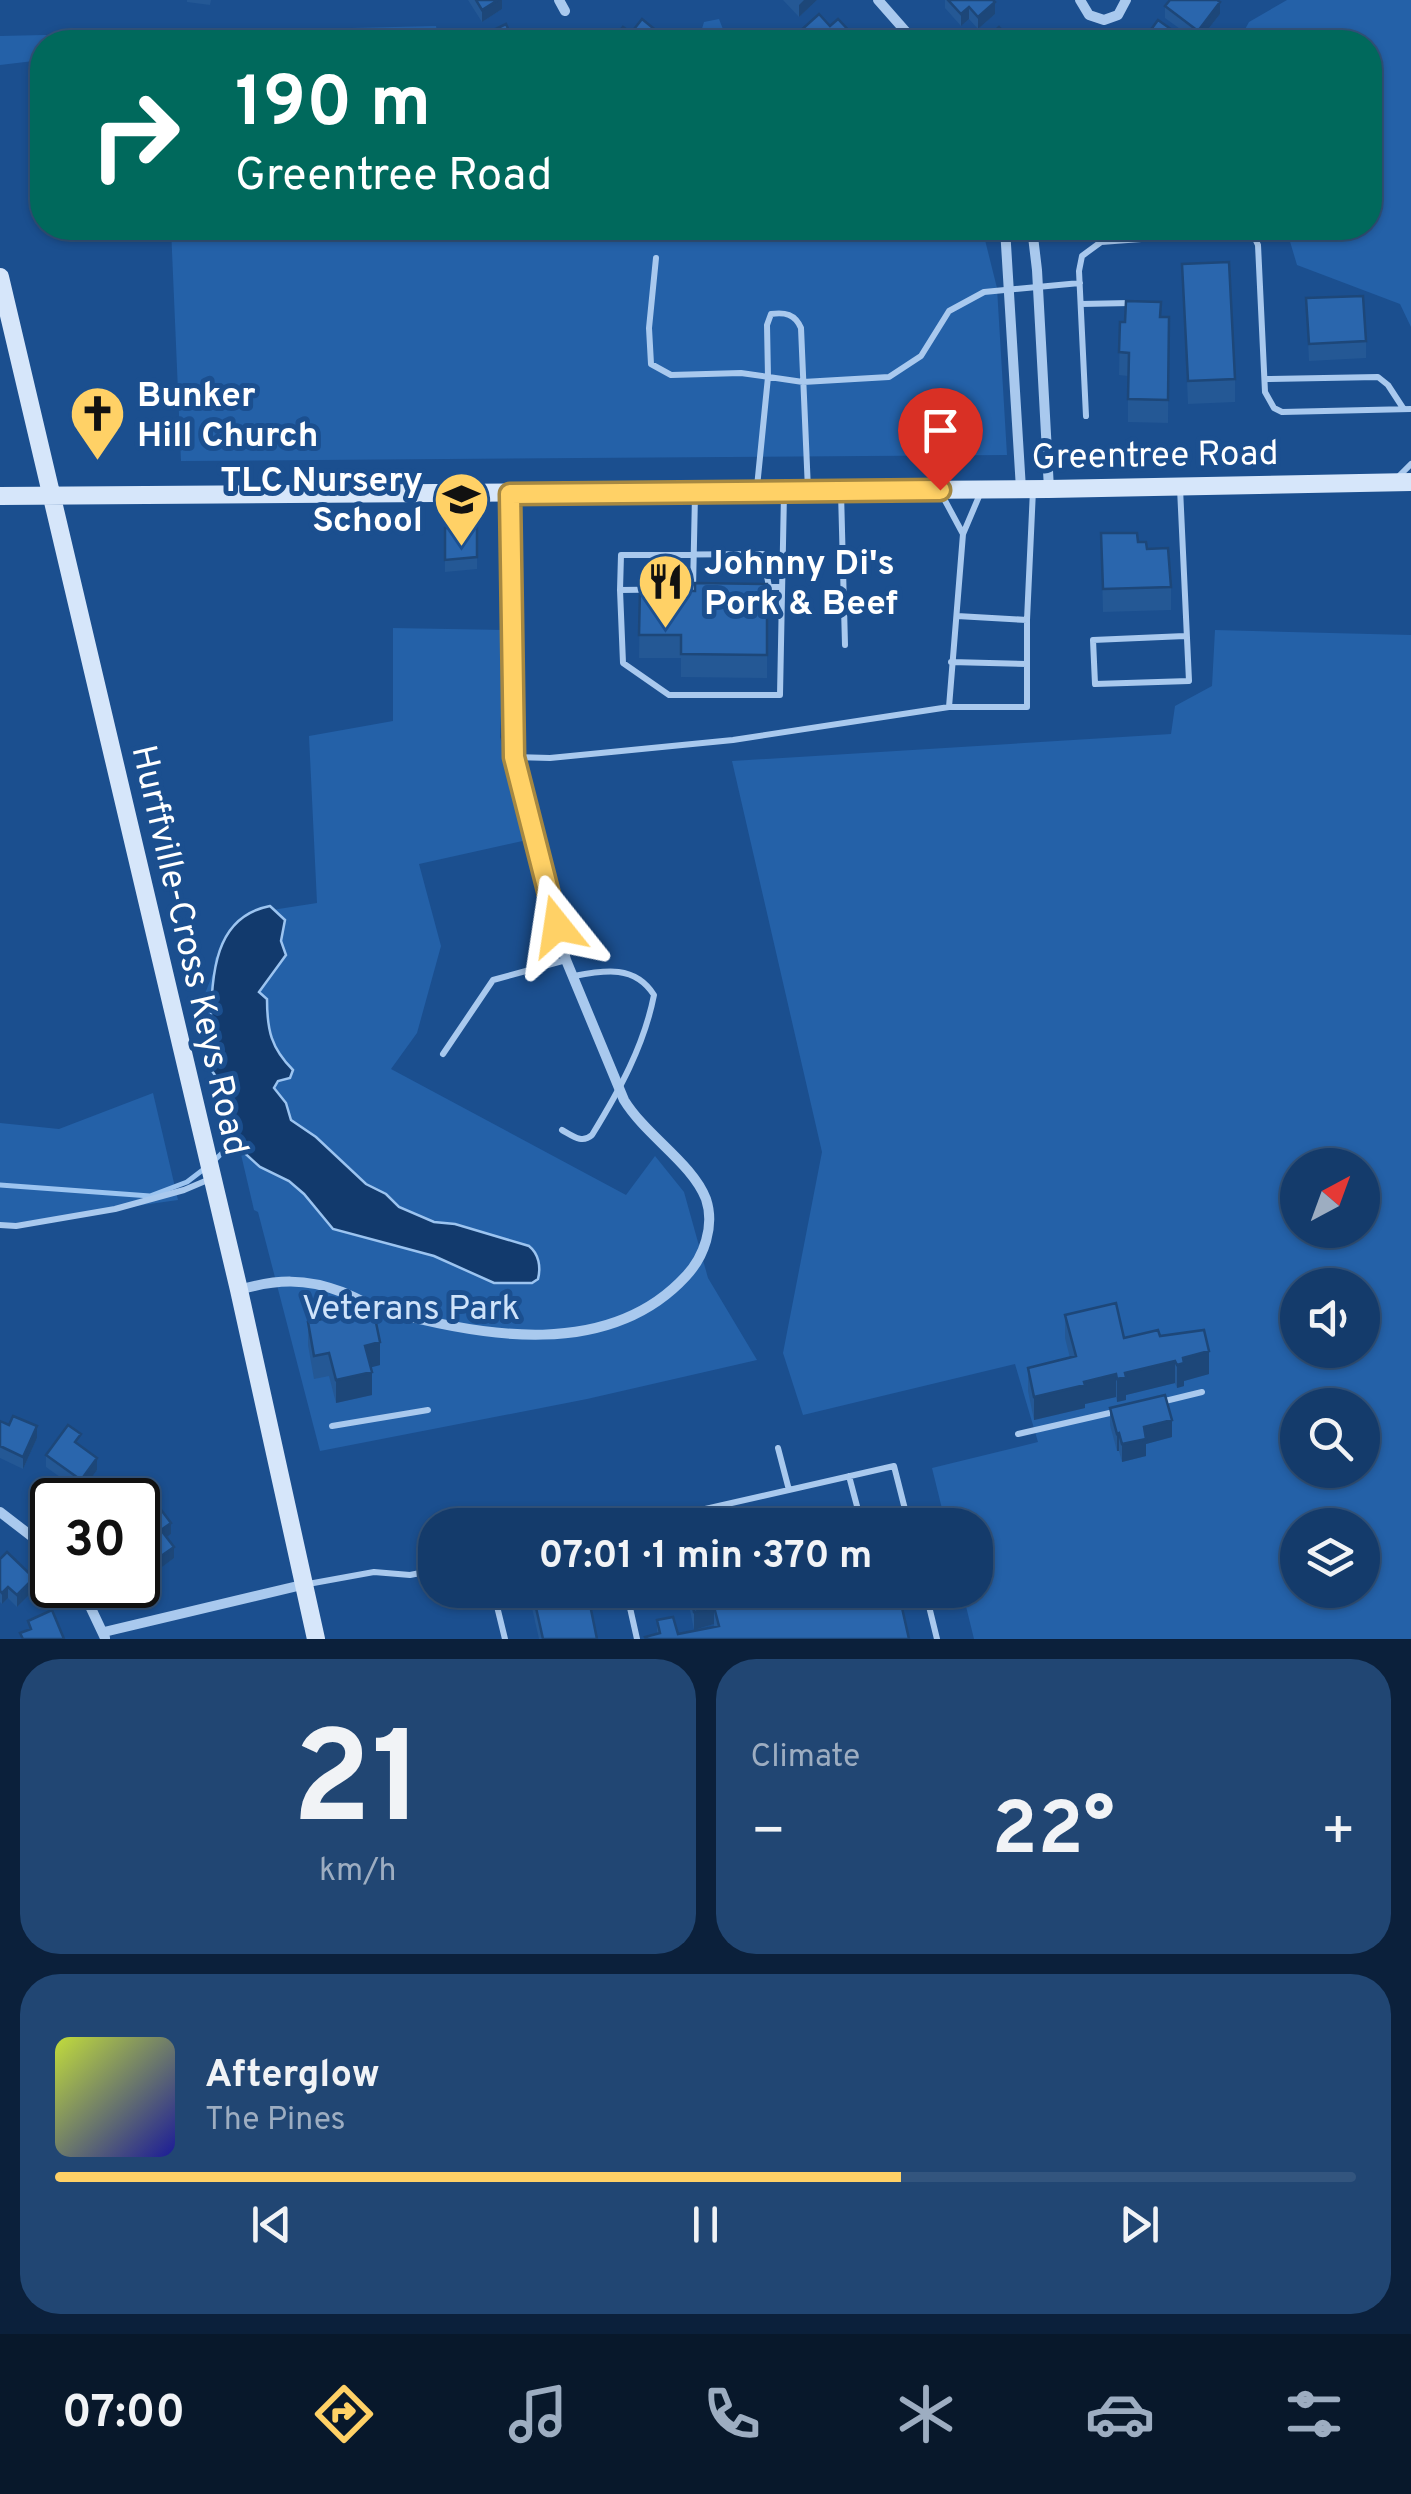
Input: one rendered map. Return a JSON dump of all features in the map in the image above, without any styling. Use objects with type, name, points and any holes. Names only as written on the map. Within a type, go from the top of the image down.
[{"type":"main road","name":"Hurffville-Cross Keys Road","points":[[0,277],[239,1290],[316,1639]]},
{"type":"main road","name":"Greentree Road","points":[[0,496],[784,492],[1402,482]]},
{"type":"street","points":[[878,0],[905,30]]},
{"type":"street","points":[[1080,0],[1089,15],[1104,20],[1118,14],[1126,0]]},
{"type":"street","points":[[1006,240],[1034,489]]},
{"type":"street","points":[[1033,240],[1038,286],[1034,489]]},
{"type":"street","points":[[239,1290],[272,1280],[313,1281],[380,1309],[409,1316],[503,1334],[552,1336],[643,1312],[698,1263],[710,1226],[706,1200],[690,1173],[637,1122],[620,1089],[566,960],[514,757],[510,494]]},
{"type":"street","points":[[0,1512],[30,1535]]},
{"type":"street","points":[[91,1608],[104,1636],[302,1585]]},
{"type":"lane","points":[[1086,416],[1082,256],[1090,246],[1101,242],[1128,240]]},
{"type":"lane","points":[[1256,240],[1268,399],[1282,412],[1407,409]]},
{"type":"lane","points":[[656,258],[649,328],[651,364],[671,375],[741,374],[803,382],[889,377],[921,356],[950,311],[984,292],[1080,283]]},
{"type":"lane","points":[[1081,304],[1140,303]]},
{"type":"lane","points":[[757,492],[768,377],[766,324],[771,314],[782,313],[791,316],[801,328],[808,491]]},
{"type":"lane","points":[[1266,380],[1378,377],[1407,409]]},
{"type":"lane","points":[[1402,482],[1411,464]]},
{"type":"lane","points":[[1180,487],[1189,681],[1095,684],[1093,640],[1185,636]]},
{"type":"lane","points":[[949,706],[963,534],[982,489]]},
{"type":"lane","points":[[514,757],[550,758],[733,740],[949,706],[1027,707],[1034,489]]},
{"type":"lane","points":[[940,490],[963,534]]},
{"type":"lane","points":[[841,491],[845,644]]},
{"type":"lane","points":[[693,589],[695,492]]},
{"type":"lane","points":[[769,587],[763,554],[621,555],[623,663],[669,695],[780,695],[784,492]]},
{"type":"lane","points":[[750,588],[781,587]]},
{"type":"lane","points":[[620,590],[712,588]]},
{"type":"lane","points":[[957,616],[1027,620]]},
{"type":"lane","points":[[951,662],[1027,664]]},
{"type":"lane","points":[[443,1054],[493,980],[566,960]]},
{"type":"lane","points":[[562,1130],[587,1140],[620,1089],[650,1019],[654,995],[646,982],[630,974],[609,970],[573,977]]},
{"type":"lane","points":[[0,1224],[16,1226],[114,1209],[184,1190],[211,1178]]},
{"type":"lane","points":[[1147,1405],[1202,1392]]},
{"type":"lane","points":[[1018,1434],[1128,1409]]},
{"type":"lane","points":[[332,1426],[428,1410]]},
{"type":"lane","points":[[778,1448],[788,1490]]},
{"type":"lane","points":[[709,1508],[894,1466],[905,1508]]},
{"type":"lane","points":[[849,1476],[857,1508]]},
{"type":"lane","points":[[302,1585],[374,1572],[418,1573]]},
{"type":"lane","points":[[498,1608],[505,1639]]},
{"type":"lane","points":[[630,1608],[637,1639]]},
{"type":"lane","points":[[929,1608],[937,1639]]},
{"type":"green space","points":[[1287,0],[1411,0],[1411,327],[1400,304],[1297,265],[1290,240],[1382,240],[1382,30],[1245,30],[1249,22]]},
{"type":"green space","points":[[719,19],[723,30],[702,30],[704,22]]},
{"type":"green space","points":[[436,26],[437,30],[262,30]]},
{"type":"green space","points":[[30,35],[30,61],[0,65],[0,36]]},
{"type":"green space","points":[[172,240],[985,240],[997,288],[1007,455],[181,461]]},
{"type":"green space","name":"Veterans Park","points":[[393,628],[505,630],[500,737],[527,840],[419,864],[441,946],[417,1033],[391,1069],[626,1195],[655,1156],[684,1192],[708,1278],[757,1360],[587,1399],[320,1451],[258,1212],[254,1210],[204,996],[215,958],[272,910],[317,903],[309,736],[393,721]]},
{"type":"green space","points":[[1215,630],[1411,635],[1411,1639],[974,1639],[966,1608],[993,1608],[993,1508],[942,1508],[932,1468],[1038,1442],[1015,1364],[803,1415],[783,1353],[822,1152],[732,761],[1171,734],[1175,706],[1212,686]]},
{"type":"green space","points":[[153,1093],[178,1200],[0,1225],[0,1123],[59,1129]]},
{"type":"shaded area","points":[[270,906],[285,920],[281,941],[286,955],[259,992],[267,999],[269,1029],[275,1046],[293,1070],[290,1078],[278,1081],[274,1088],[286,1103],[291,1120],[399,1207],[434,1222],[455,1224],[529,1246],[538,1261],[538,1279],[532,1283],[494,1283],[434,1256],[333,1229],[289,1181],[260,1167],[239,1148],[230,1132],[221,1084],[208,1065],[215,971],[220,949],[231,929],[247,915]]},
{"type":"building","points":[[476,0],[498,0],[482,10]]},
{"type":"building","points":[[948,0],[995,2],[978,17],[969,7],[961,14]]},
{"type":"building","points":[[1170,0],[1220,2],[1199,30],[1165,6]]},
{"type":"building","points":[[819,14],[830,26],[838,19],[848,30],[801,30]]},
{"type":"building","points":[[642,19],[655,30],[633,30]]},
{"type":"building","points":[[1158,20],[1172,30],[1151,30]]},
{"type":"building","points":[[1229,262],[1235,379],[1188,381],[1182,264]]},
{"type":"building","points":[[1363,296],[1366,341],[1309,344],[1306,298]]},
{"type":"building","points":[[1126,301],[1161,302],[1160,317],[1169,317],[1168,400],[1128,399],[1129,353],[1119,352],[1120,322],[1125,322]]},
{"type":"building","points":[[445,528],[477,528],[477,557],[445,560]]},
{"type":"building","points":[[1101,533],[1137,533],[1138,542],[1146,542],[1147,549],[1168,548],[1171,587],[1103,589]]},
{"type":"building","points":[[695,583],[767,584],[767,655],[681,654],[681,635],[639,635],[640,590],[695,591]]},
{"type":"building","points":[[1116,1303],[1124,1338],[1158,1330],[1160,1336],[1204,1330],[1209,1351],[1183,1358],[1184,1363],[1177,1365],[1175,1361],[1125,1373],[1126,1377],[1117,1379],[1116,1374],[1034,1397],[1028,1368],[1076,1356],[1065,1315]]},
{"type":"building","points":[[373,1308],[380,1342],[365,1346],[372,1372],[336,1380],[329,1353],[314,1356],[308,1322]]},
{"type":"building","points":[[1165,1395],[1172,1420],[1144,1427],[1146,1439],[1122,1444],[1110,1408]]},
{"type":"building","points":[[13,1416],[37,1426],[23,1457],[0,1446],[0,1421],[9,1425]]},
{"type":"building","points":[[68,1425],[81,1434],[75,1442],[97,1458],[82,1478],[78,1478],[46,1455]]},
{"type":"building","points":[[160,1512],[171,1523],[161,1530],[174,1547],[160,1557]]},
{"type":"building","points":[[7,1552],[30,1574],[30,1582],[17,1595],[8,1587],[0,1591],[0,1559]]},
{"type":"building","points":[[536,1608],[591,1608],[597,1639],[543,1639]]},
{"type":"building","points":[[714,1608],[902,1608],[909,1639],[645,1637],[660,1633],[657,1620],[673,1617],[678,1634],[719,1626]]},
{"type":"building","points":[[52,1610],[64,1639],[23,1639],[20,1633],[31,1629],[28,1621]]},
{"type":"waterway","points":[[213,1162],[237,1138]]},
{"type":"waterway","points":[[0,1185],[150,1196],[187,1182],[204,1169]]},
{"type":"place","name":"Bunker Hill Church","points":[[98,463]]},
{"type":"place","name":"TLC Nursery School","points":[[462,548]]},
{"type":"place","name":"Johnny Di's Pork & Beef","points":[[665,631]]},
{"type":"route","points":[[557,926],[514,757],[510,494],[940,490]]}]
